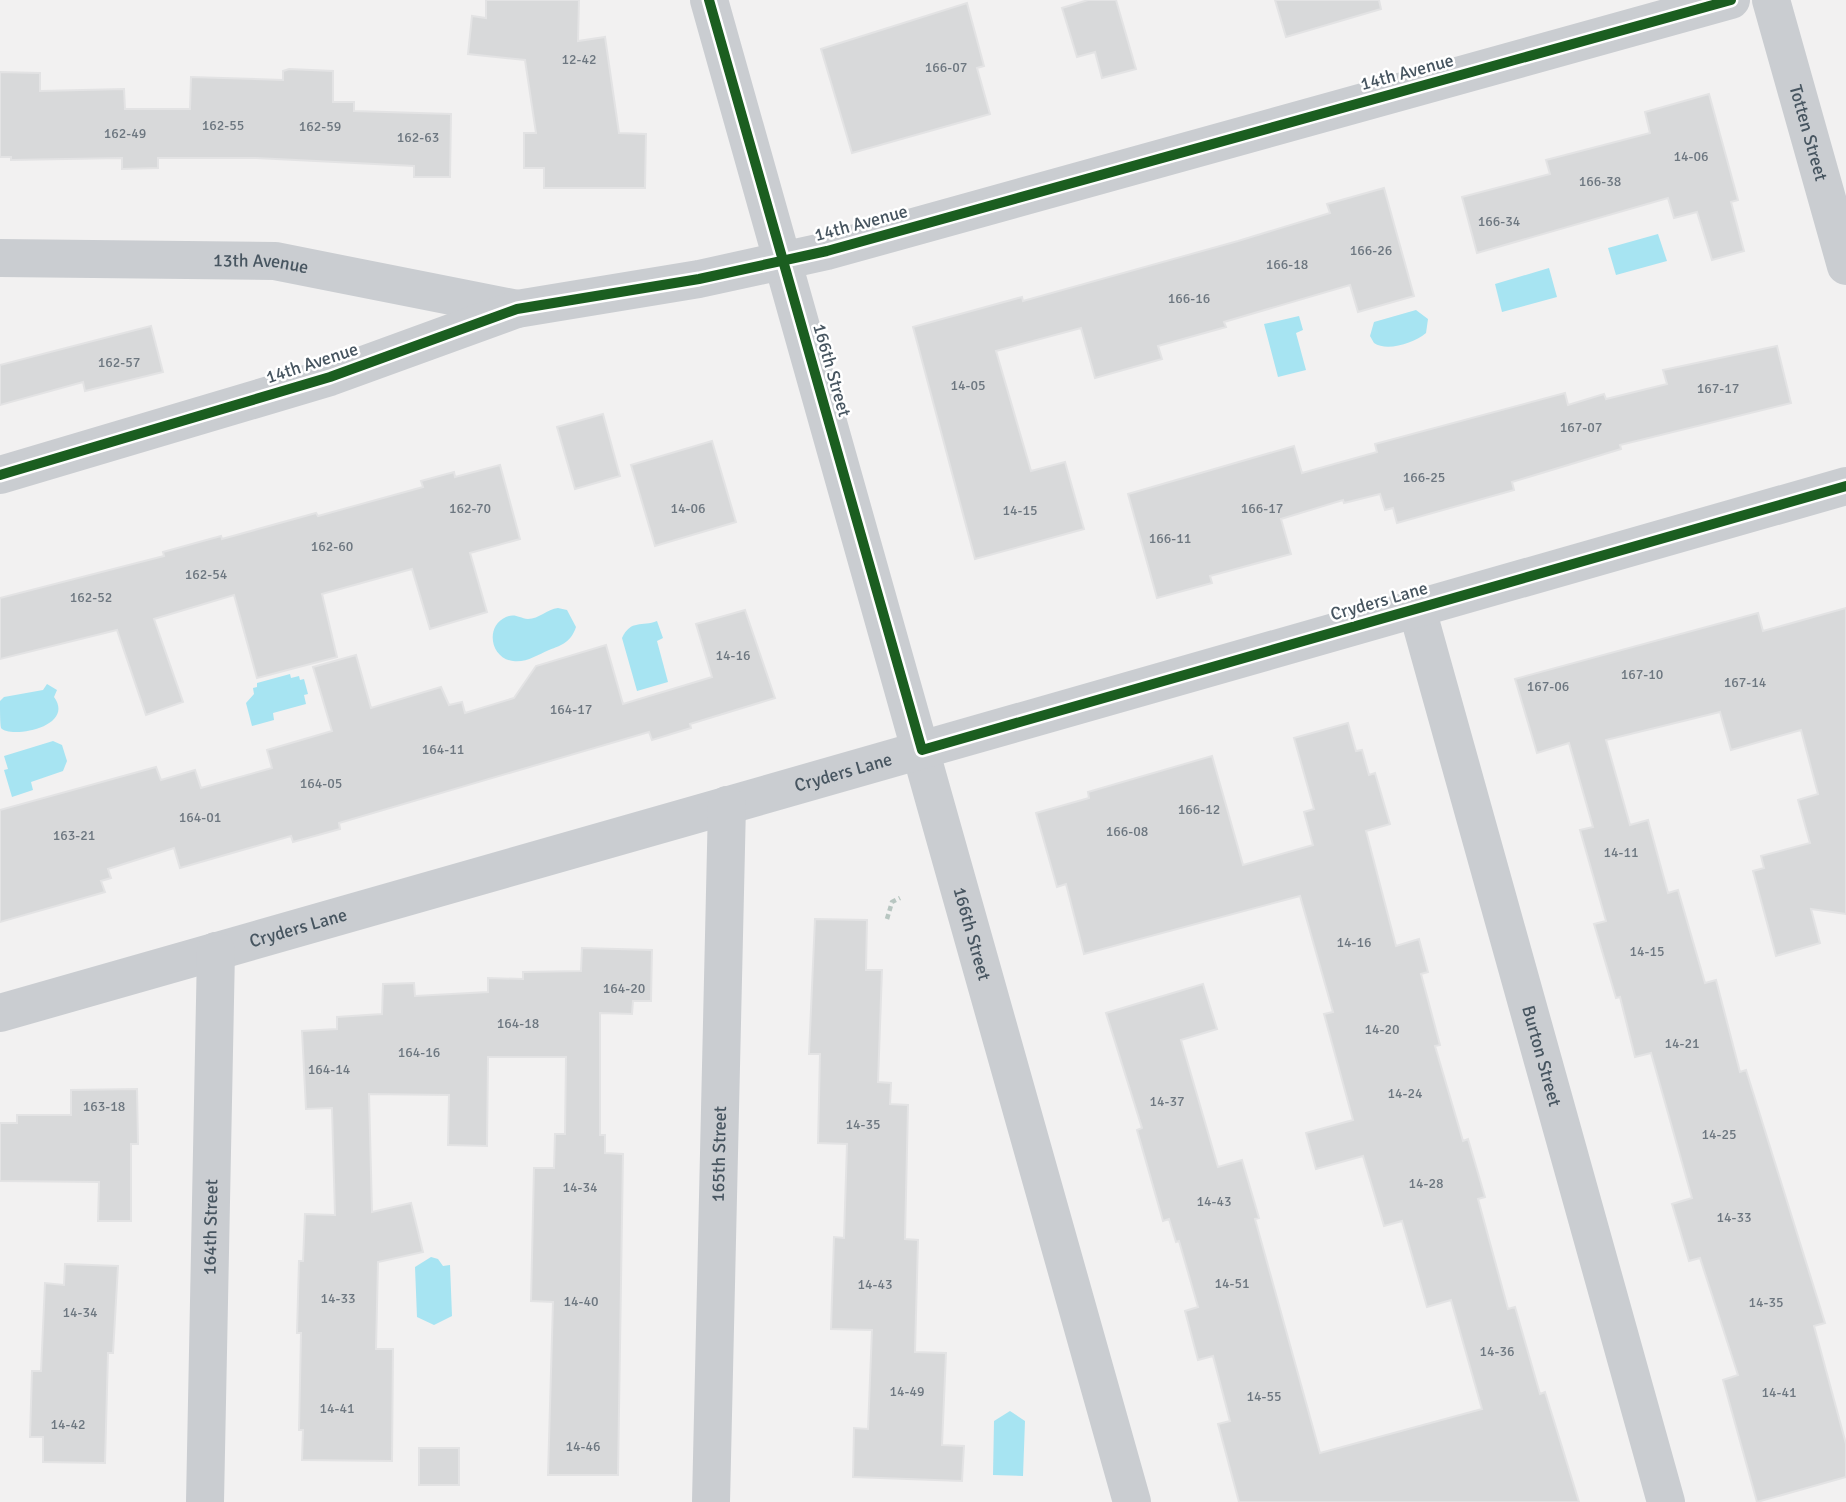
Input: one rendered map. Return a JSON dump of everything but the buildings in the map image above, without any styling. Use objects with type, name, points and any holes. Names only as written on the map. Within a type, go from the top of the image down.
[{"type":"street","name":"166th Street","points":[[709,0],[1132,1502]]},
{"type":"street","name":"14th Avenue","points":[[0,475],[330,377],[517,309],[784,262],[1731,0]]},
{"type":"street","name":"Totten Street","points":[[1771,0],[1846,266]]},
{"type":"street","name":"13th Avenue","points":[[0,258],[275,261],[517,309]]},
{"type":"street","name":"Cryders Lane","points":[[0,1013],[1846,486]]},
{"type":"street","name":"Burton Street","points":[[1417,609],[1666,1502]]},
{"type":"street","name":"165th Street","points":[[711,1502],[727,805]]},
{"type":"street","name":"164th Street","points":[[205,1502],[216,951]]},
{"type":"path","points":[[887,919],[892,902],[900,898]]},
{"type":"water","points":[[1658,234],[1667,261],[1616,275],[1608,248]]},
{"type":"water","points":[[1549,268],[1557,297],[1502,312],[1495,284]]},
{"type":"water","points":[[1416,310],[1428,319],[1426,333],[1400,345],[1386,347],[1374,343],[1370,336],[1374,322]]},
{"type":"water","points":[[1299,316],[1303,330],[1296,333],[1306,370],[1278,377],[1264,324]]},
{"type":"water","points":[[558,608],[567,610],[576,627],[566,642],[522,661],[505,659],[499,654],[495,648],[493,634],[499,621],[512,615],[532,619]]},
{"type":"water","points":[[657,621],[663,638],[657,641],[668,682],[637,691],[622,638],[633,626]]},
{"type":"water","points":[[290,674],[291,678],[299,676],[300,680],[304,679],[308,694],[304,695],[306,704],[273,713],[274,720],[252,726],[246,703],[254,694],[253,688],[257,687],[257,683]]},
{"type":"water","points":[[47,684],[57,690],[54,697],[58,707],[56,716],[49,723],[28,731],[7,731],[1,728],[0,701],[4,697],[43,690]]},
{"type":"water","points":[[53,741],[62,745],[67,761],[63,771],[31,782],[33,790],[12,797],[4,770],[8,769],[4,756]]},
{"type":"water","points":[[431,1257],[438,1259],[443,1266],[450,1265],[452,1316],[434,1325],[417,1317],[415,1267]]},
{"type":"water","points":[[1010,1411],[1025,1421],[1023,1476],[993,1475],[994,1421]]},
{"type":"cycle path","points":[[709,0],[922,750],[1846,486]]},
{"type":"cycle path","points":[[0,475],[330,377],[517,309],[699,279],[827,251],[1731,0]]}]
